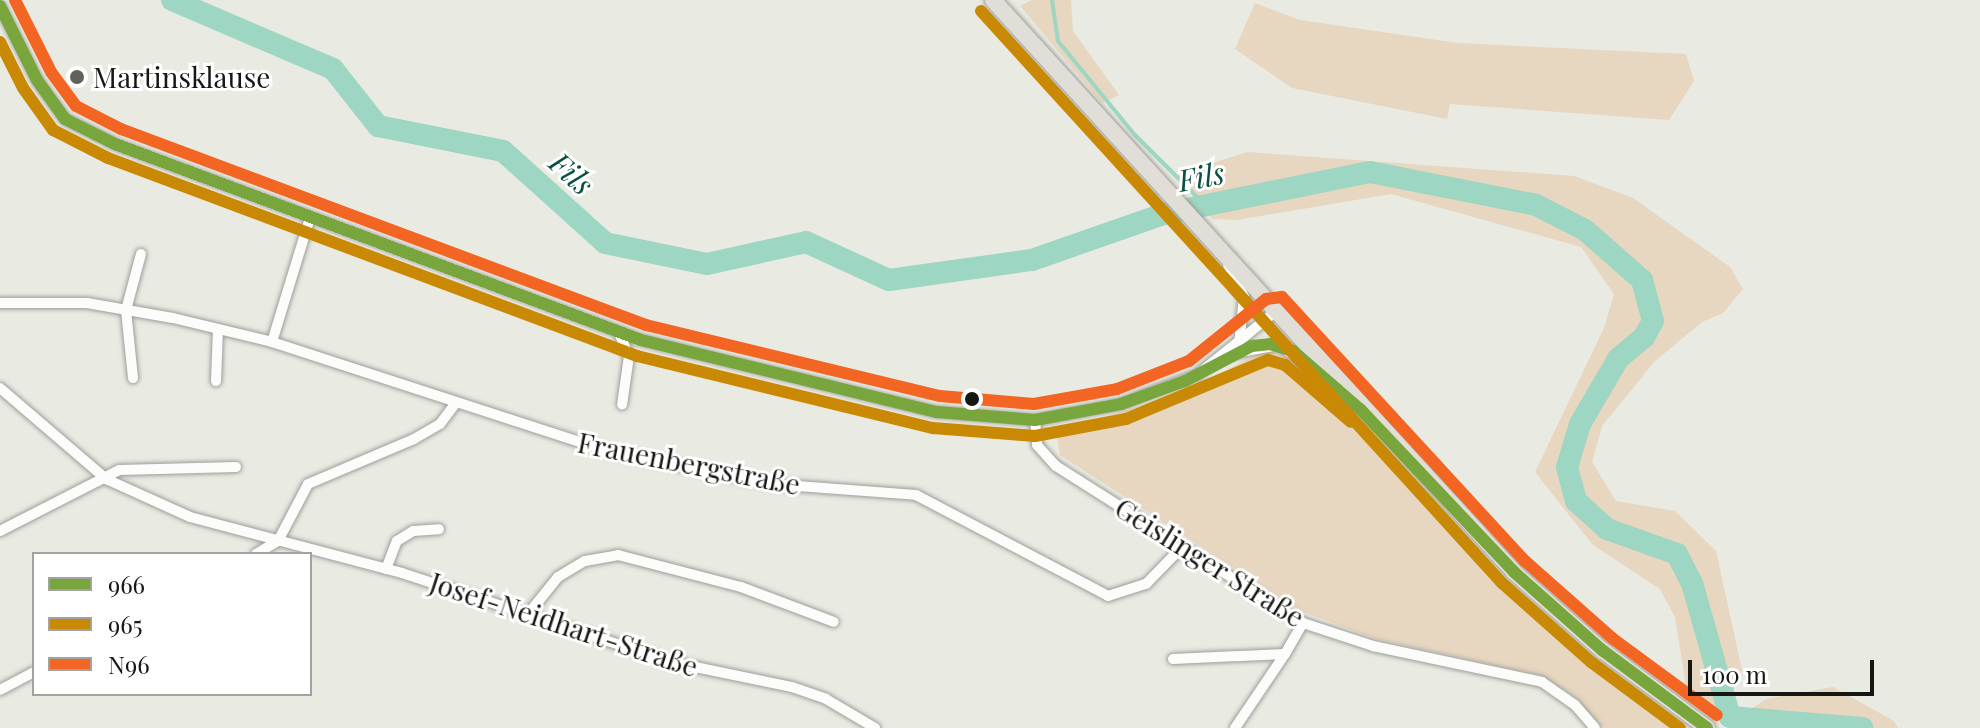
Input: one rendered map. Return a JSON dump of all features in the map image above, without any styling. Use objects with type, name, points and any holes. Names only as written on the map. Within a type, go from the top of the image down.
[{"type":"main road","points":[[993,0],[1361,410],[1514,572],[1602,650],[1707,728]]},
{"type":"street","points":[[0,6],[22,43],[37,80],[65,119],[115,144],[619,333],[937,412],[1035,420],[1121,404],[1185,381],[1252,346],[1280,345],[1361,410]]},
{"type":"street","points":[[272,342],[310,218]]},
{"type":"street","points":[[133,378],[126,310],[141,254]]},
{"type":"street","points":[[1225,255],[1244,297],[1238,346]]},
{"type":"street","name":"Frauenbergstraße","points":[[0,303],[87,303],[272,342],[455,404],[611,452],[771,484],[916,495],[1108,596],[1146,584],[1183,546]]},
{"type":"street","points":[[1226,357],[1275,312]]},
{"type":"street","points":[[216,381],[218,329]]},
{"type":"street","points":[[619,333],[629,356],[622,405]]},
{"type":"street","name":"Josef-Neidhart-Straße","points":[[0,388],[106,479],[190,517],[386,569],[529,613],[671,662],[792,687],[826,699],[875,728]]},
{"type":"street","points":[[259,552],[278,541],[308,484],[414,439],[440,424],[455,404]]},
{"type":"street","name":"Geislinger Straße","points":[[1035,420],[1042,455],[1303,623],[1373,646],[1516,673],[1542,682],[1575,705],[1595,728]]},
{"type":"street","points":[[0,531],[119,470],[236,467]]},
{"type":"street","name":"Josef-Neidhart-Straße","points":[[386,569],[397,541],[413,531],[439,529]]},
{"type":"street","points":[[529,613],[558,577],[585,561],[618,555],[741,587],[834,622]]},
{"type":"street","points":[[1235,728],[1303,623]]},
{"type":"street","points":[[1173,659],[1285,654]]},
{"type":"street","points":[[0,690],[32,673]]},
{"type":"shaded area","points":[[1032,0],[1071,0],[1073,31],[1119,95],[1102,103],[1020,6]]},
{"type":"shaded area","points":[[1255,3],[1300,20],[1458,43],[1686,54],[1694,81],[1669,120],[1450,104],[1447,119],[1292,88],[1235,49]]},
{"type":"shaded area","points":[[1247,152],[1574,176],[1633,198],[1730,267],[1743,289],[1723,313],[1702,322],[1655,361],[1602,426],[1592,462],[1616,501],[1675,511],[1716,551],[1742,670],[1723,713],[1686,686],[1675,617],[1660,589],[1593,545],[1535,472],[1604,328],[1614,294],[1581,247],[1391,194],[1237,220],[1212,219],[1176,175]]},
{"type":"shaded area","points":[[1268,349],[1289,354],[1532,607],[1629,696],[1678,728],[1602,728],[1573,695],[1540,675],[1376,639],[1301,611],[1060,455],[1057,438],[1069,428],[1181,393]]},
{"type":"shaded area","points":[[1833,687],[1894,721],[1898,728],[1759,728],[1745,713],[1766,699]]},
{"type":"waterway","name":"Fils","points":[[172,0],[333,69],[378,126],[503,151],[605,243],[707,264],[806,242],[889,280],[1032,260],[1163,214],[1370,172],[1536,205],[1585,230],[1642,280],[1653,321],[1644,337],[1618,359],[1580,424],[1567,467],[1576,501],[1607,529],[1677,554],[1692,583],[1730,717],[1863,728]]},
{"type":"waterway","points":[[1052,0],[1058,41],[1135,135],[1205,205]]},
{"type":"transit line","name":"N96","points":[[15,0],[51,72],[76,106],[121,129],[646,325],[940,396],[1034,404],[1117,389],[1189,361],[1266,299],[1282,297],[1525,561],[1612,638],[1717,715]]},
{"type":"transit line","name":"966","points":[[0,6],[37,80],[65,119],[115,144],[641,340],[937,412],[1035,420],[1121,404],[1185,381],[1252,346],[1270,344],[1293,351],[1361,410],[1514,572],[1602,650],[1707,728]]},
{"type":"transit line","name":"965","points":[[981,11],[1502,583],[1591,662],[1680,728]]},
{"type":"transit line","name":"965","points":[[0,42],[23,88],[53,130],[108,158],[637,356],[933,428],[1035,436],[1126,419],[1268,360],[1285,365],[1351,422]]},
{"type":"place","name":"Martinsklause","points":[[77,77]]}]
